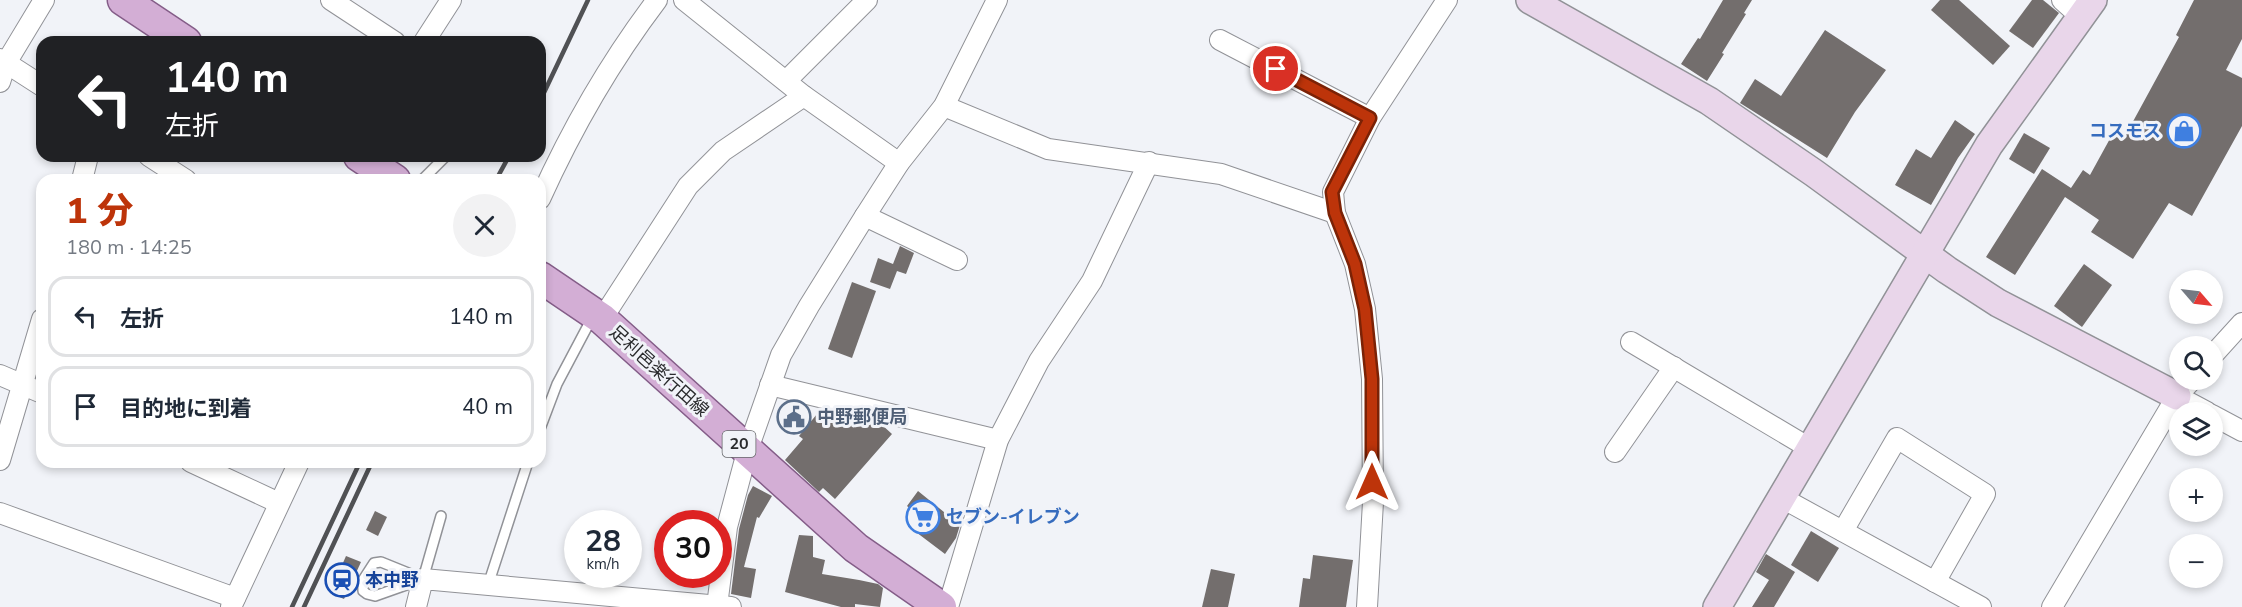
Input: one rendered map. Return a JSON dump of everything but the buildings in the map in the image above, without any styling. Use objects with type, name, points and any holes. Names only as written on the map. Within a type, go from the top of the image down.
[{"type":"main road","points":[[123,0],[177,36]]},
{"type":"main road","points":[[368,162],[386,174]]},
{"type":"main road","name":"足利邑楽行田線","points":[[546,281],[598,316],[663,372],[747,452],[856,548],[941,607]]},
{"type":"street","points":[[0,82],[3,61],[44,0]]},
{"type":"street","points":[[331,0],[386,36]]},
{"type":"street","points":[[428,36],[451,0]]},
{"type":"street","points":[[546,186],[576,123],[602,79],[626,41],[657,0]]},
{"type":"street","points":[[684,0],[804,96],[899,164]]},
{"type":"street","points":[[786,81],[867,0]]},
{"type":"street","points":[[416,607],[423,579],[725,607],[720,568],[727,527],[747,452],[781,356],[865,216],[899,164],[944,106],[997,0]]},
{"type":"street","points":[[1367,607],[1372,502],[1372,379],[1365,309],[1355,264],[1335,213],[1332,192],[1370,118],[1448,0]]},
{"type":"street","points":[[1530,0],[1709,100],[1924,254],[1998,303],[2169,381]]},
{"type":"street","points":[[1717,607],[1989,145],[2079,6]]},
{"type":"street","points":[[1220,40],[1370,118]]},
{"type":"street","points":[[3,61],[36,82]]},
{"type":"street","points":[[598,316],[688,186],[723,151],[804,96]]},
{"type":"street","points":[[944,106],[1048,149],[1221,174],[1335,213]]},
{"type":"street","points":[[158,162],[177,174]]},
{"type":"street","points":[[948,607],[998,440],[1039,361],[1092,281],[1149,162]]},
{"type":"street","points":[[865,216],[957,260]]},
{"type":"street","points":[[2223,344],[2242,323]]},
{"type":"street","points":[[0,460],[36,340]]},
{"type":"street","points":[[1631,342],[1811,449]]},
{"type":"street","points":[[1615,452],[1674,367]]},
{"type":"street","points":[[0,375],[36,390]]},
{"type":"street","points":[[771,385],[998,440]]},
{"type":"street","points":[[2052,607],[2184,390]]},
{"type":"street","points":[[2187,390],[2198,402]]},
{"type":"street","points":[[2223,422],[2242,431]]},
{"type":"street","points":[[1843,531],[1897,438],[1984,494],[1935,582]]},
{"type":"street","points":[[215,468],[279,503]]},
{"type":"street","points":[[0,513],[233,603],[296,468]]},
{"type":"street","points":[[1782,498],[1981,607]]},
{"type":"lane","points":[[428,174],[440,162]]},
{"type":"lane","points":[[546,413],[557,384],[598,316]]},
{"type":"lane","points":[[488,585],[526,468]]},
{"type":"lane","points":[[423,579],[441,516]]},
{"type":"lane","points":[[381,562],[423,579],[375,596],[367,594],[362,587],[363,580],[374,563],[381,562]]},
{"type":"railway","points":[[546,88],[588,0]]},
{"type":"railway","points":[[499,174],[506,162]]},
{"type":"railway","points":[[292,607],[357,468]]},
{"type":"railway","points":[[304,607],[369,468]]},
{"type":"place","name":"コスモス","points":[[2184,131]]},
{"type":"place","name":"中野郵便局","points":[[794,417]]},
{"type":"place","name":"セブン-イレブン","points":[[923,517]]},
{"type":"place","name":"本中野","points":[[342,580]]},
{"type":"route","points":[[1276,69],[1370,118],[1332,192],[1335,213],[1355,264],[1365,309],[1372,379],[1372,482]]}]
